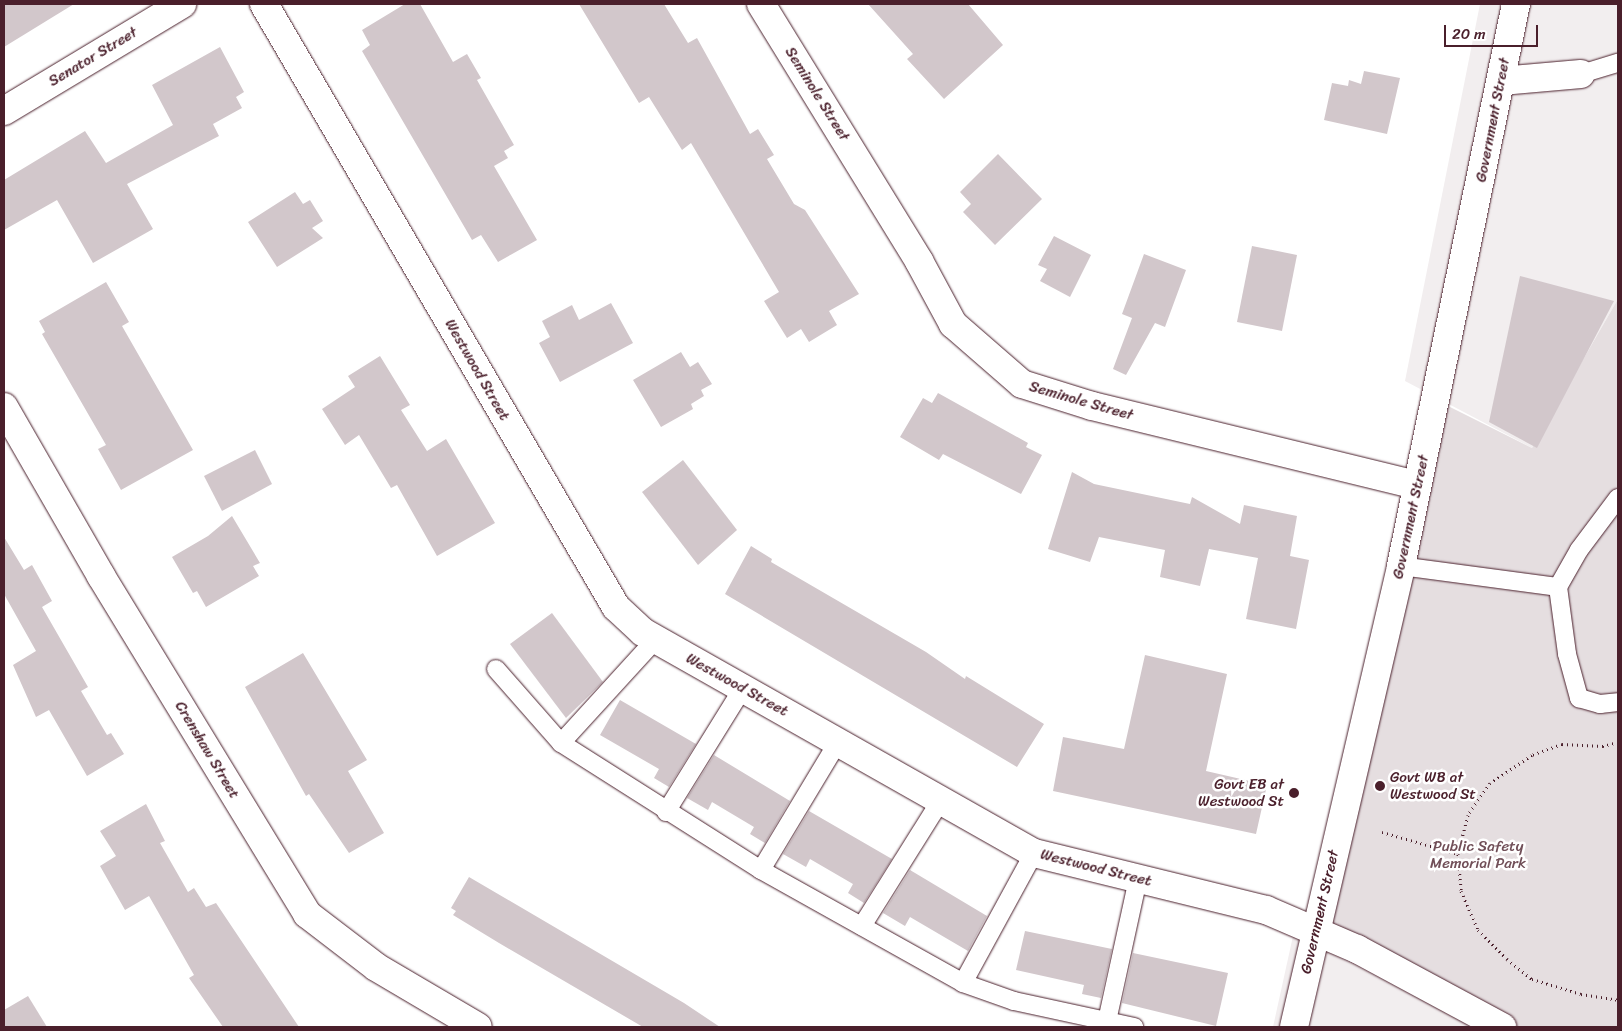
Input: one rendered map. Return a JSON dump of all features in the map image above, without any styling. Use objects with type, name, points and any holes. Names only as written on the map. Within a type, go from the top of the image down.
[{"type":"street","name":"Senator Street","points":[[4,111],[182,4]]},
{"type":"street","name":"Westwood Street","points":[[264,4],[616,607],[656,639],[1034,853],[1262,909],[1364,953],[1502,1027]]},
{"type":"street","name":"Seminole Street","points":[[761,4],[919,261],[953,324],[1022,384],[1092,406],[1417,485]]},
{"type":"street","name":"Government Street","points":[[1294,1027],[1402,566],[1516,4]]},
{"type":"street","points":[[1501,81],[1580,74]]},
{"type":"street","name":"Crenshaw Street","points":[[4,407],[101,576],[307,914],[376,967],[478,1027]]},
{"type":"lane","points":[[1580,74],[1618,63]]},
{"type":"lane","points":[[1618,498],[1579,550],[1558,587],[1567,654],[1579,698],[1600,704],[1618,702]]},
{"type":"lane","points":[[1402,566],[1558,587]]},
{"type":"lane","points":[[561,743],[656,639]]},
{"type":"lane","points":[[496,669],[561,743],[666,812],[761,870],[963,983],[1014,1001],[1134,1027]]},
{"type":"lane","points":[[666,812],[743,688]]},
{"type":"lane","points":[[761,870],[838,742]]},
{"type":"lane","points":[[862,926],[941,800]]},
{"type":"lane","points":[[963,983],[1034,853]]},
{"type":"lane","points":[[1107,1021],[1138,879]]},
{"type":"path","points":[[1618,742],[1603,746],[1562,744],[1532,755],[1490,783],[1468,815],[1458,854],[1461,891],[1475,922],[1507,959],[1532,979],[1581,994],[1618,1000]]},
{"type":"path","points":[[1382,832],[1458,854]]},
{"type":"shaded area","points":[[1480,4],[1618,4],[1618,299],[1532,448],[1405,381]]},
{"type":"shaded area","points":[[1293,936],[1351,963],[1473,1027],[1273,1027]]},
{"type":"green space","name":"Public Safety Memorial Park","points":[[1618,299],[1618,1027],[1502,1027],[1316,931],[1436,400],[1532,448]]},
{"type":"building","points":[[4,4],[74,4],[4,47]]},
{"type":"building","points":[[405,4],[420,4],[453,62],[467,54],[481,78],[477,80],[514,145],[504,151],[508,158],[494,166],[537,240],[498,262],[481,235],[472,240],[362,51],[370,45],[362,30]]},
{"type":"building","points":[[579,4],[664,4],[688,43],[697,38],[750,134],[758,129],[774,155],[767,159],[794,204],[805,210],[859,294],[829,311],[837,325],[809,342],[801,329],[787,338],[764,301],[779,292],[691,143],[682,150],[649,97],[639,103]]},
{"type":"building","points":[[868,4],[968,4],[1003,45],[944,99],[907,59],[913,54]]},
{"type":"building","points":[[220,47],[244,92],[236,97],[242,108],[213,124],[219,136],[127,184],[153,229],[93,263],[57,200],[4,230],[4,180],[85,131],[106,163],[173,125],[152,85]]},
{"type":"building","points":[[1364,71],[1400,78],[1387,134],[1324,120],[1332,83],[1348,86],[1349,80],[1361,84]]},
{"type":"building","points":[[998,154],[1042,199],[995,245],[963,212],[971,204],[960,192]]},
{"type":"building","points":[[295,192],[303,204],[310,200],[323,221],[312,228],[323,238],[277,267],[248,222]]},
{"type":"building","points":[[1054,236],[1091,255],[1070,297],[1040,281],[1047,269],[1038,265]]},
{"type":"building","points":[[1252,246],[1297,255],[1282,331],[1237,322]]},
{"type":"building","points":[[1144,254],[1186,270],[1165,327],[1155,323],[1126,375],[1113,369],[1132,318],[1122,314]]},
{"type":"building","points":[[1520,276],[1614,301],[1537,448],[1489,422]]},
{"type":"building","points":[[106,282],[129,322],[122,326],[193,450],[121,490],[98,449],[106,445],[42,334],[45,332],[39,321]]},
{"type":"building","points":[[611,303],[633,343],[560,382],[539,343],[550,337],[542,321],[572,305],[579,320]]},
{"type":"building","points":[[681,352],[690,367],[698,362],[712,384],[701,390],[704,396],[691,404],[693,409],[661,427],[633,380]]},
{"type":"building","points":[[380,356],[410,405],[401,410],[427,451],[446,439],[495,523],[437,556],[397,485],[391,488],[359,435],[345,445],[322,409],[355,387],[348,376]]},
{"type":"building","points":[[938,393],[1028,443],[1026,447],[1042,455],[1021,494],[943,454],[939,460],[900,437],[923,398],[932,403]]},
{"type":"building","points":[[255,450],[272,484],[222,511],[204,476]]},
{"type":"building","points":[[683,460],[737,530],[698,565],[642,492]]},
{"type":"building","points":[[1072,472],[1094,484],[1190,504],[1192,497],[1240,524],[1244,505],[1297,516],[1290,556],[1309,560],[1296,629],[1246,619],[1258,558],[1209,549],[1200,586],[1160,577],[1165,550],[1099,537],[1090,562],[1048,549]]},
{"type":"building","points":[[232,516],[260,563],[253,566],[259,576],[206,607],[197,591],[193,593],[172,557],[208,536]]},
{"type":"building","points":[[4,537],[24,570],[32,565],[52,601],[42,607],[88,687],[81,691],[107,735],[111,733],[124,754],[87,776],[49,710],[36,717],[13,665],[36,651],[4,594]]},
{"type":"building","points":[[751,546],[772,559],[771,562],[926,652],[965,679],[966,676],[1044,724],[1017,767],[725,594]]},
{"type":"building","points":[[552,613],[603,682],[566,718],[510,644]]},
{"type":"building","points":[[303,653],[367,760],[348,771],[384,833],[349,853],[309,794],[306,796],[245,687]]},
{"type":"building","points":[[1145,655],[1227,674],[1206,771],[1267,785],[1256,834],[1053,791],[1063,737],[1124,749]]},
{"type":"building","points":[[620,700],[696,744],[669,787],[654,778],[659,769],[600,735]]},
{"type":"building","points":[[714,755],[790,801],[765,843],[750,834],[754,827],[712,802],[708,810],[687,798]]},
{"type":"building","points":[[146,804],[165,841],[160,843],[188,892],[194,888],[206,907],[216,903],[299,1027],[223,1027],[189,978],[194,975],[149,896],[125,910],[100,866],[116,856],[100,831]]},
{"type":"building","points":[[809,811],[892,859],[864,903],[848,893],[853,884],[810,859],[806,867],[783,854]]},
{"type":"building","points":[[910,870],[987,916],[968,951],[910,917],[905,926],[883,913]]},
{"type":"building","points":[[469,877],[684,1003],[720,1027],[643,1027],[499,943],[453,915],[456,911],[451,908]]},
{"type":"building","points":[[1025,931],[1112,949],[1101,998],[1082,994],[1084,985],[1016,970]]},
{"type":"building","points":[[1133,953],[1228,973],[1216,1026],[1122,1003]]},
{"type":"building","points":[[28,996],[47,1027],[4,1027],[4,1010]]},
{"type":"place","name":"Govt WB at Westwood St","points":[[1380,786]]},
{"type":"place","name":"Govt EB at Westwood St","points":[[1294,793]]}]
